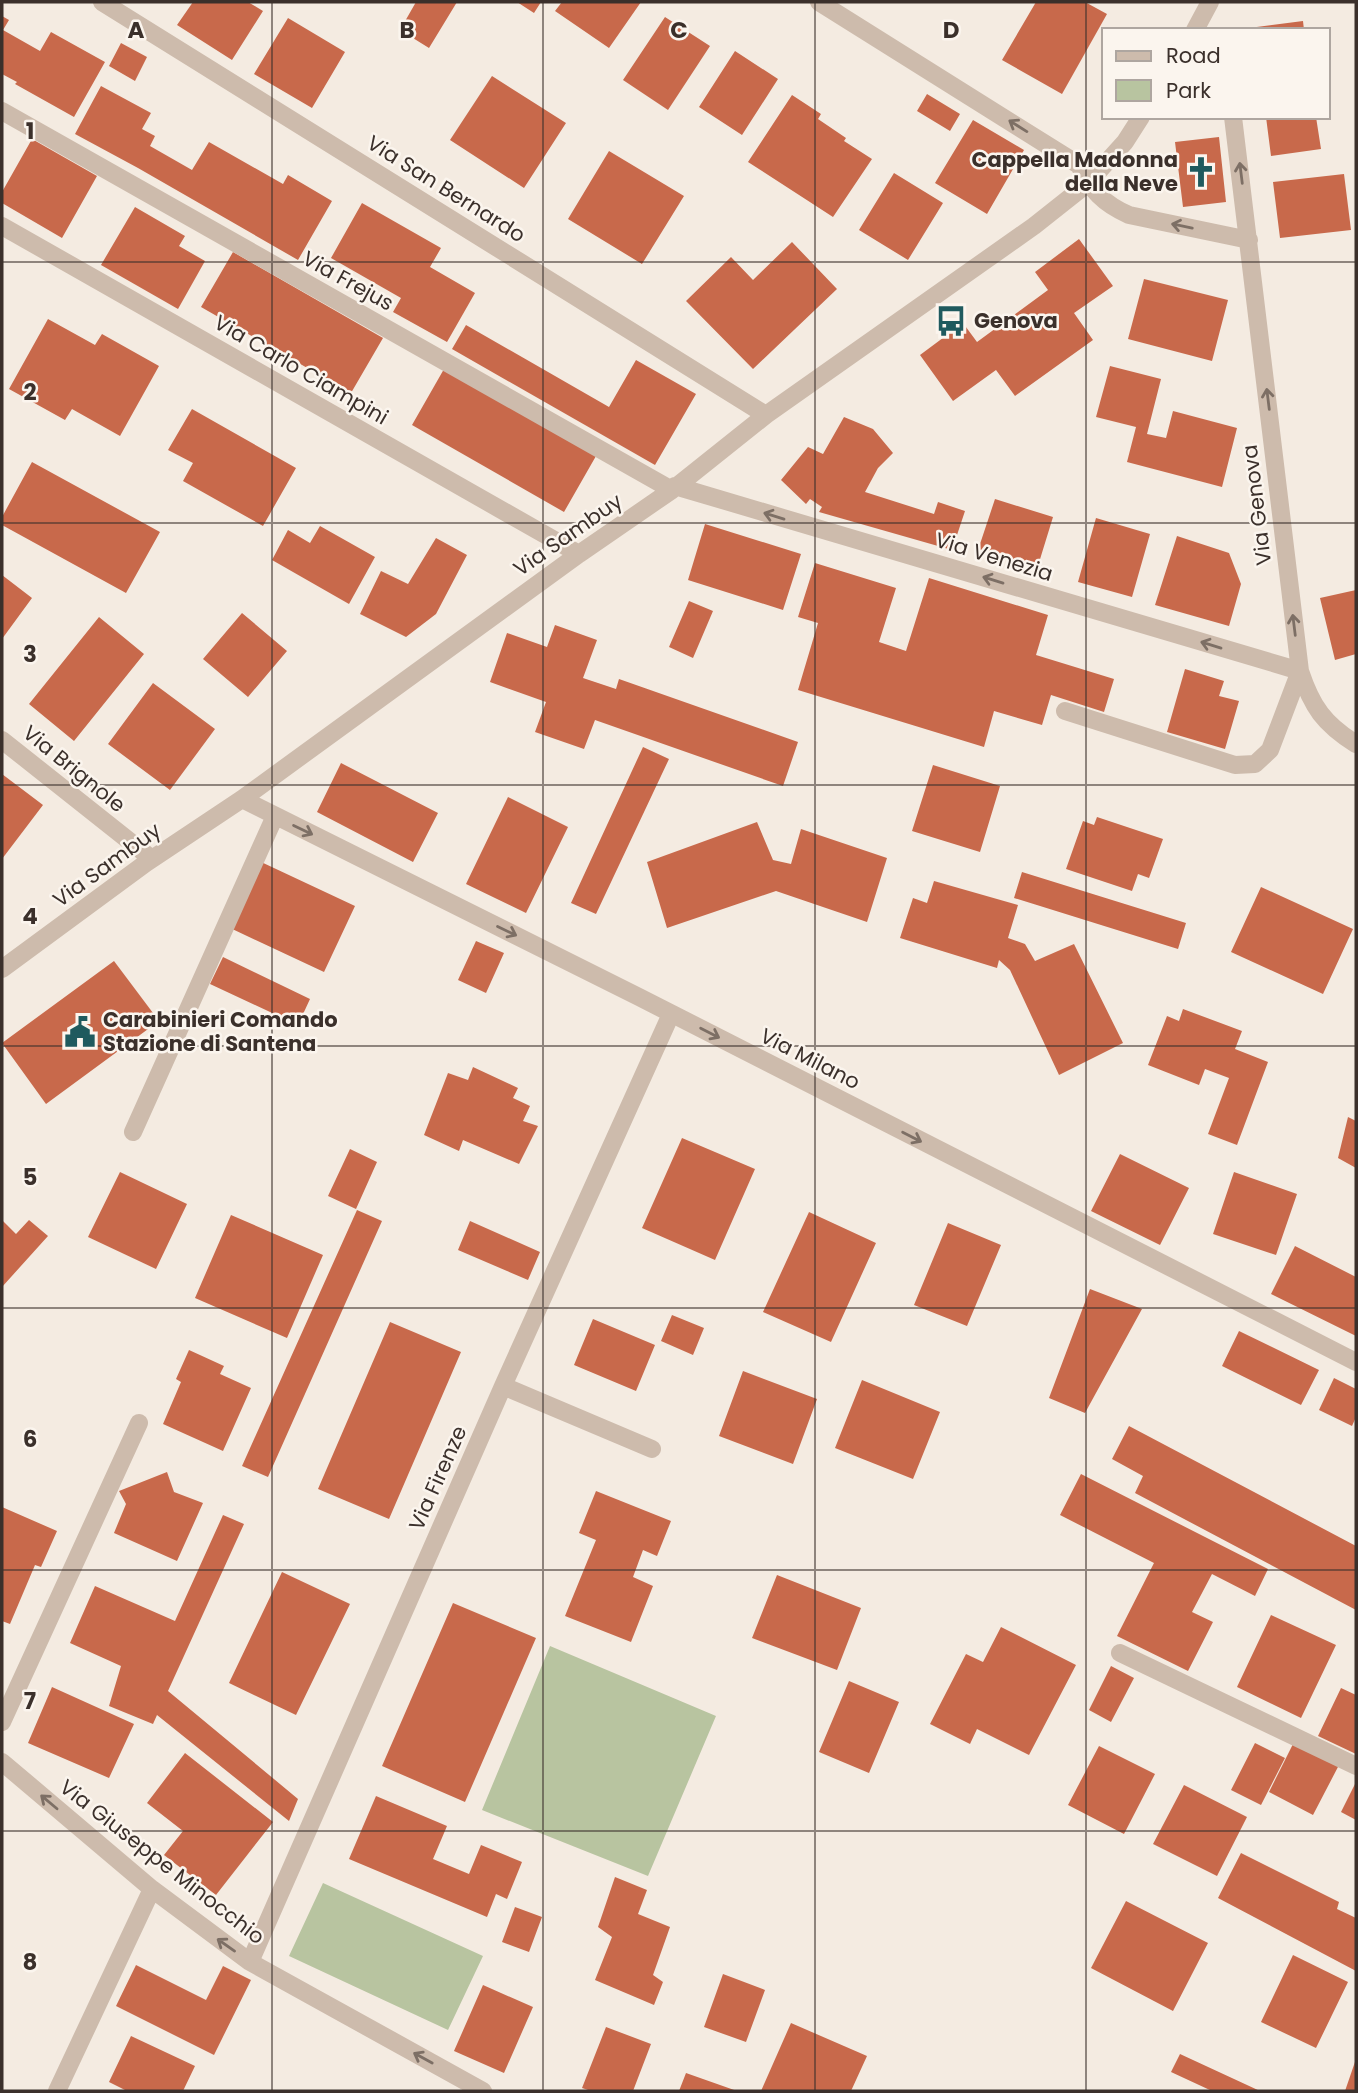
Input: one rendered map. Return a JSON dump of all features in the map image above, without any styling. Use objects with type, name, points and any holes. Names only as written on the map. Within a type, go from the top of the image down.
[{"type":"street","name":"Via San Bernardo","points":[[102,2],[766,415]]},
{"type":"street","points":[[819,2],[1079,165],[1087,184],[1112,208],[1129,215],[1249,240]]},
{"type":"street","points":[[1198,28],[1210,2]]},
{"type":"street","name":"Via Frejus","points":[[2,111],[674,488]]},
{"type":"street","name":"Via Sambuy","points":[[2,969],[152,859],[242,799],[674,488],[766,415],[1029,231],[1087,184],[1125,142],[1140,119]]},
{"type":"street","name":"Via Genova","points":[[1233,119],[1300,671],[1308,694],[1326,723],[1356,744]]},
{"type":"street","name":"Via Carlo Ciampini","points":[[2,226],[579,554]]},
{"type":"street","name":"Via Venezia","points":[[674,488],[1300,671]]},
{"type":"street","points":[[1065,711],[1235,765],[1255,764],[1270,750],[1300,671]]},
{"type":"street","name":"Via Brignole","points":[[2,740],[152,859]]},
{"type":"street","name":"Via Milano","points":[[242,799],[1356,1362]]},
{"type":"street","points":[[133,1132],[275,816]]},
{"type":"street","name":"Via Firenze","points":[[250,1962],[503,1386],[671,1014]]},
{"type":"street","points":[[503,1386],[652,1449]]},
{"type":"street","points":[[2,1722],[139,1423]]},
{"type":"street","points":[[1121,1653],[1356,1766]]},
{"type":"street","name":"Via Giuseppe Minocchio","points":[[2,1762],[152,1889],[250,1962],[483,2091]]},
{"type":"street","points":[[57,2091],[152,1889]]},
{"type":"green space","points":[[550,1646],[716,1716],[648,1876],[482,1810]]},
{"type":"green space","points":[[323,1883],[483,1956],[448,2030],[289,1956]]},
{"type":"building","points":[[193,2],[248,2],[263,11],[232,60],[177,25]]},
{"type":"building","points":[[416,2],[457,2],[429,48],[400,30]]},
{"type":"building","points":[[517,2],[541,2],[534,13]]},
{"type":"building","points":[[562,2],[641,2],[609,48],[555,11]]},
{"type":"building","points":[[1036,2],[1085,2],[1107,14],[1062,94],[1002,60]]},
{"type":"building","points":[[2,16],[9,20],[3,30],[40,51],[51,32],[105,62],[74,117],[2,74]]},
{"type":"building","points":[[665,17],[710,46],[668,110],[623,80]]},
{"type":"building","points":[[288,18],[345,52],[312,108],[254,74]]},
{"type":"building","points":[[1303,21],[1304,28],[1249,28]]},
{"type":"building","points":[[121,43],[147,57],[135,81],[109,66]]},
{"type":"building","points":[[735,51],[778,79],[742,135],[699,107]]},
{"type":"building","points":[[492,76],[566,123],[524,188],[450,140]]},
{"type":"building","points":[[101,86],[151,113],[142,129],[155,136],[150,146],[192,170],[209,142],[283,184],[288,175],[332,201],[298,260],[75,134]]},
{"type":"building","points":[[927,94],[960,114],[950,131],[917,111]]},
{"type":"building","points":[[792,95],[821,114],[818,119],[846,138],[844,141],[872,159],[833,217],[748,162]]},
{"type":"building","points":[[1266,119],[1316,119],[1321,149],[1271,156]]},
{"type":"building","points":[[973,120],[1024,150],[987,214],[935,183]]},
{"type":"building","name":"Cappella Madonna della Neve","points":[[1219,137],[1226,202],[1183,207],[1175,142]]},
{"type":"building","points":[[32,139],[97,176],[62,238],[2,203],[2,192]]},
{"type":"building","points":[[609,151],[684,196],[642,264],[568,219]]},
{"type":"building","points":[[894,173],[943,203],[908,260],[859,230]]},
{"type":"building","points":[[1344,174],[1351,230],[1280,238],[1273,182]]},
{"type":"building","points":[[362,203],[441,248],[430,267],[475,293],[447,342],[393,312],[401,298],[331,258]]},
{"type":"building","points":[[135,207],[185,236],[179,246],[205,261],[178,309],[101,265]]},
{"type":"building","points":[[1079,239],[1113,286],[1074,313],[1093,340],[1015,396],[996,370],[953,401],[920,355],[963,323],[977,342],[1048,290],[1035,272]]},
{"type":"building","points":[[792,242],[837,289],[753,369],[686,301],[731,257],[753,280]]},
{"type":"building","points":[[233,252],[383,338],[351,393],[201,307]]},
{"type":"building","points":[[1144,279],[1228,300],[1212,361],[1128,339]]},
{"type":"building","points":[[48,319],[95,345],[102,334],[159,366],[120,436],[72,409],[65,420],[9,389]]},
{"type":"building","points":[[466,325],[609,407],[636,360],[696,394],[655,465],[452,349]]},
{"type":"building","points":[[1110,366],[1161,379],[1147,434],[1166,438],[1173,411],[1237,428],[1222,487],[1127,462],[1136,427],[1096,417]]},
{"type":"building","points":[[444,369],[596,456],[564,512],[412,425]]},
{"type":"building","points":[[192,409],[296,468],[263,526],[183,481],[193,463],[168,450]]},
{"type":"building","points":[[844,417],[873,429],[893,453],[878,468],[865,492],[934,514],[938,502],[965,511],[952,550],[819,512],[822,507],[810,499],[806,504],[781,480],[808,447],[823,454]]},
{"type":"building","points":[[32,462],[160,532],[126,593],[2,525],[2,517]]},
{"type":"building","points":[[995,499],[1053,517],[1037,569],[978,550]]},
{"type":"building","points":[[1096,518],[1150,534],[1132,597],[1078,582]]},
{"type":"building","points":[[705,524],[801,554],[783,610],[688,580]]},
{"type":"building","points":[[320,526],[375,557],[349,604],[272,560],[288,530],[310,543]]},
{"type":"building","points":[[1177,536],[1229,553],[1241,584],[1229,626],[1155,605]]},
{"type":"building","points":[[436,538],[467,555],[436,614],[406,637],[360,614],[381,571],[408,584]]},
{"type":"building","points":[[815,563],[896,588],[879,642],[906,651],[929,578],[1048,615],[1036,655],[1114,679],[1104,712],[1051,695],[1042,725],[994,711],[984,747],[798,690],[818,623],[798,617]]},
{"type":"building","points":[[2,575],[32,598],[2,639]]},
{"type":"building","points":[[1356,590],[1356,654],[1335,660],[1320,598]]},
{"type":"building","points":[[689,601],[713,611],[693,658],[669,647]]},
{"type":"building","points":[[242,613],[287,651],[248,697],[203,659]]},
{"type":"building","points":[[99,617],[144,654],[74,741],[29,704]]},
{"type":"building","points":[[555,625],[597,640],[583,678],[616,689],[619,679],[798,742],[783,786],[595,720],[584,749],[535,732],[546,702],[490,682],[507,633],[547,647]]},
{"type":"building","points":[[1185,669],[1224,681],[1219,696],[1239,701],[1225,749],[1167,732]]},
{"type":"building","points":[[153,683],[215,729],[170,790],[108,744]]},
{"type":"building","points":[[643,747],[669,759],[596,914],[571,903]]},
{"type":"building","points":[[341,763],[438,813],[413,862],[317,812]]},
{"type":"building","points":[[933,765],[1000,786],[980,852],[912,831]]},
{"type":"building","points":[[2,774],[43,805],[2,859]]},
{"type":"building","points":[[508,797],[568,827],[526,913],[466,884]]},
{"type":"building","points":[[1097,817],[1163,839],[1149,878],[1138,874],[1132,891],[1066,869],[1083,821],[1094,825]]},
{"type":"building","points":[[757,822],[773,860],[791,864],[801,829],[887,858],[867,922],[776,891],[667,928],[647,862]]},
{"type":"building","points":[[259,861],[355,906],[324,972],[228,927]]},
{"type":"building","points":[[1022,872],[1186,923],[1178,949],[1014,898]]},
{"type":"building","points":[[934,881],[1018,905],[1008,938],[1025,944],[1035,961],[1074,944],[1123,1043],[1059,1075],[1010,970],[999,960],[997,968],[900,938],[913,898],[927,903]]},
{"type":"building","points":[[1261,887],[1353,929],[1323,994],[1231,952]]},
{"type":"building","points":[[476,941],[504,953],[486,993],[458,980]]},
{"type":"building","points":[[223,957],[310,999],[298,1025],[210,984]]},
{"type":"building","name":"Carabinieri Comando Stazione di Santena","points":[[114,961],[159,1021],[46,1104],[2,1043]]},
{"type":"building","points":[[1183,1009],[1242,1031],[1235,1049],[1268,1062],[1237,1145],[1208,1134],[1229,1078],[1205,1069],[1199,1085],[1148,1065],[1167,1016],[1179,1021]]},
{"type":"building","points":[[473,1067],[518,1088],[513,1098],[530,1106],[523,1121],[538,1126],[519,1164],[463,1140],[459,1151],[424,1135],[448,1073],[468,1080]]},
{"type":"building","points":[[1348,1117],[1356,1121],[1356,1168],[1338,1158]]},
{"type":"building","points":[[682,1138],[755,1169],[715,1260],[642,1228]]},
{"type":"building","points":[[350,1149],[377,1162],[356,1209],[328,1196]]},
{"type":"building","points":[[1120,1154],[1189,1188],[1160,1245],[1091,1211]]},
{"type":"building","points":[[120,1172],[187,1204],[156,1269],[88,1237]]},
{"type":"building","points":[[1234,1172],[1297,1194],[1276,1255],[1213,1234]]},
{"type":"building","points":[[357,1210],[382,1221],[268,1477],[242,1466]]},
{"type":"building","points":[[809,1212],[876,1243],[831,1342],[763,1312]]},
{"type":"building","points":[[231,1215],[323,1255],[287,1338],[195,1298]]},
{"type":"building","points":[[2,1220],[16,1234],[29,1220],[48,1236],[2,1287]]},
{"type":"building","points":[[470,1221],[540,1252],[528,1280],[458,1250]]},
{"type":"building","points":[[948,1223],[1001,1245],[967,1326],[914,1305]]},
{"type":"building","points":[[1295,1246],[1356,1277],[1356,1336],[1271,1294]]},
{"type":"building","points":[[1090,1289],[1142,1309],[1085,1413],[1049,1398]]},
{"type":"building","points":[[672,1315],[704,1328],[693,1355],[661,1341]]},
{"type":"building","points":[[593,1319],[655,1345],[636,1391],[574,1365]]},
{"type":"building","points":[[390,1322],[461,1352],[389,1519],[318,1489]]},
{"type":"building","points":[[1239,1331],[1319,1370],[1301,1405],[1222,1366]]},
{"type":"building","points":[[189,1350],[224,1366],[220,1374],[251,1388],[223,1451],[163,1424],[181,1382],[176,1379]]},
{"type":"building","points":[[743,1371],[817,1399],[793,1464],[719,1436]]},
{"type":"building","points":[[1334,1378],[1356,1389],[1356,1417],[1352,1426],[1319,1410]]},
{"type":"building","points":[[862,1380],[940,1412],[913,1479],[835,1448]]},
{"type":"building","points":[[1129,1426],[1356,1546],[1356,1610],[1135,1493],[1143,1476],[1112,1459]]},
{"type":"building","points":[[167,1472],[174,1492],[203,1503],[177,1561],[114,1533],[126,1504],[119,1491]]},
{"type":"building","points":[[1081,1474],[1268,1569],[1255,1596],[1212,1574],[1192,1612],[1213,1622],[1188,1671],[1117,1636],[1154,1563],[1060,1515]]},
{"type":"building","points":[[596,1491],[671,1521],[657,1556],[643,1550],[633,1577],[653,1586],[631,1642],[565,1616],[596,1540],[579,1533]]},
{"type":"building","points":[[2,1507],[57,1531],[41,1567],[35,1565],[10,1624],[2,1621]]},
{"type":"building","points":[[223,1515],[244,1524],[168,1691],[298,1799],[289,1821],[157,1715],[153,1724],[109,1706],[121,1666],[70,1643],[95,1586],[175,1621]]},
{"type":"building","points":[[282,1572],[350,1604],[296,1715],[229,1683]]},
{"type":"building","points":[[777,1575],[861,1608],[837,1670],[752,1638]]},
{"type":"building","points":[[453,1603],[536,1638],[465,1802],[382,1766]]},
{"type":"building","points":[[1271,1615],[1336,1645],[1301,1718],[1237,1687]]},
{"type":"building","points":[[1001,1627],[1076,1665],[1029,1755],[977,1729],[970,1744],[930,1724],[966,1654],[983,1662]]},
{"type":"building","points":[[1111,1666],[1134,1678],[1111,1722],[1089,1710]]},
{"type":"building","points":[[849,1681],[899,1702],[869,1773],[819,1752]]},
{"type":"building","points":[[52,1687],[134,1724],[109,1778],[28,1743]]},
{"type":"building","points":[[1341,1688],[1356,1695],[1356,1754],[1318,1736]]},
{"type":"building","points":[[1294,1742],[1339,1765],[1313,1815],[1269,1792]]},
{"type":"building","points":[[1255,1743],[1285,1758],[1261,1805],[1231,1790]]},
{"type":"building","points":[[1099,1746],[1155,1774],[1124,1834],[1068,1805]]},
{"type":"building","points":[[185,1753],[273,1822],[216,1895],[164,1855],[183,1831],[147,1803]]},
{"type":"building","points":[[1356,1782],[1356,1820],[1341,1812]]},
{"type":"building","points":[[1184,1785],[1247,1817],[1217,1876],[1153,1844]]},
{"type":"building","points":[[376,1796],[447,1826],[433,1859],[469,1874],[481,1845],[522,1862],[507,1899],[496,1894],[487,1917],[349,1859]]},
{"type":"building","points":[[1241,1853],[1339,1902],[1337,1909],[1356,1918],[1356,1971],[1218,1898]]},
{"type":"building","points":[[615,1877],[647,1890],[638,1914],[670,1927],[653,1975],[663,1982],[654,2005],[595,1980],[612,1937],[598,1927]]},
{"type":"building","points":[[1126,1901],[1208,1943],[1173,2011],[1091,1968]]},
{"type":"building","points":[[515,1907],[542,1917],[529,1952],[502,1942]]},
{"type":"building","points":[[1293,1955],[1348,1982],[1316,2048],[1261,2022]]},
{"type":"building","points":[[136,1965],[206,2000],[223,1966],[251,1980],[214,2055],[116,2006]]},
{"type":"building","points":[[723,1974],[765,1990],[746,2042],[704,2027]]},
{"type":"building","points":[[483,1985],[533,2007],[504,2073],[454,2051]]},
{"type":"building","points":[[791,2023],[867,2056],[851,2091],[761,2091]]},
{"type":"building","points":[[606,2027],[651,2044],[633,2091],[591,2091],[582,2088]]},
{"type":"building","points":[[131,2036],[195,2066],[183,2091],[127,2091],[109,2082]]},
{"type":"building","points":[[1180,2054],[1260,2091],[1212,2091],[1171,2072]]},
{"type":"building","points":[[1356,2059],[1356,2091],[1345,2091]]},
{"type":"building","points":[[686,2073],[737,2091],[679,2091]]},
{"type":"place","name":"Cappella Madonna della Neve","points":[[1201,172]]},
{"type":"place","name":"Genova","points":[[951,321]]},
{"type":"place","name":"Carabinieri Comando Stazione di Santena","points":[[80,1032]]}]
